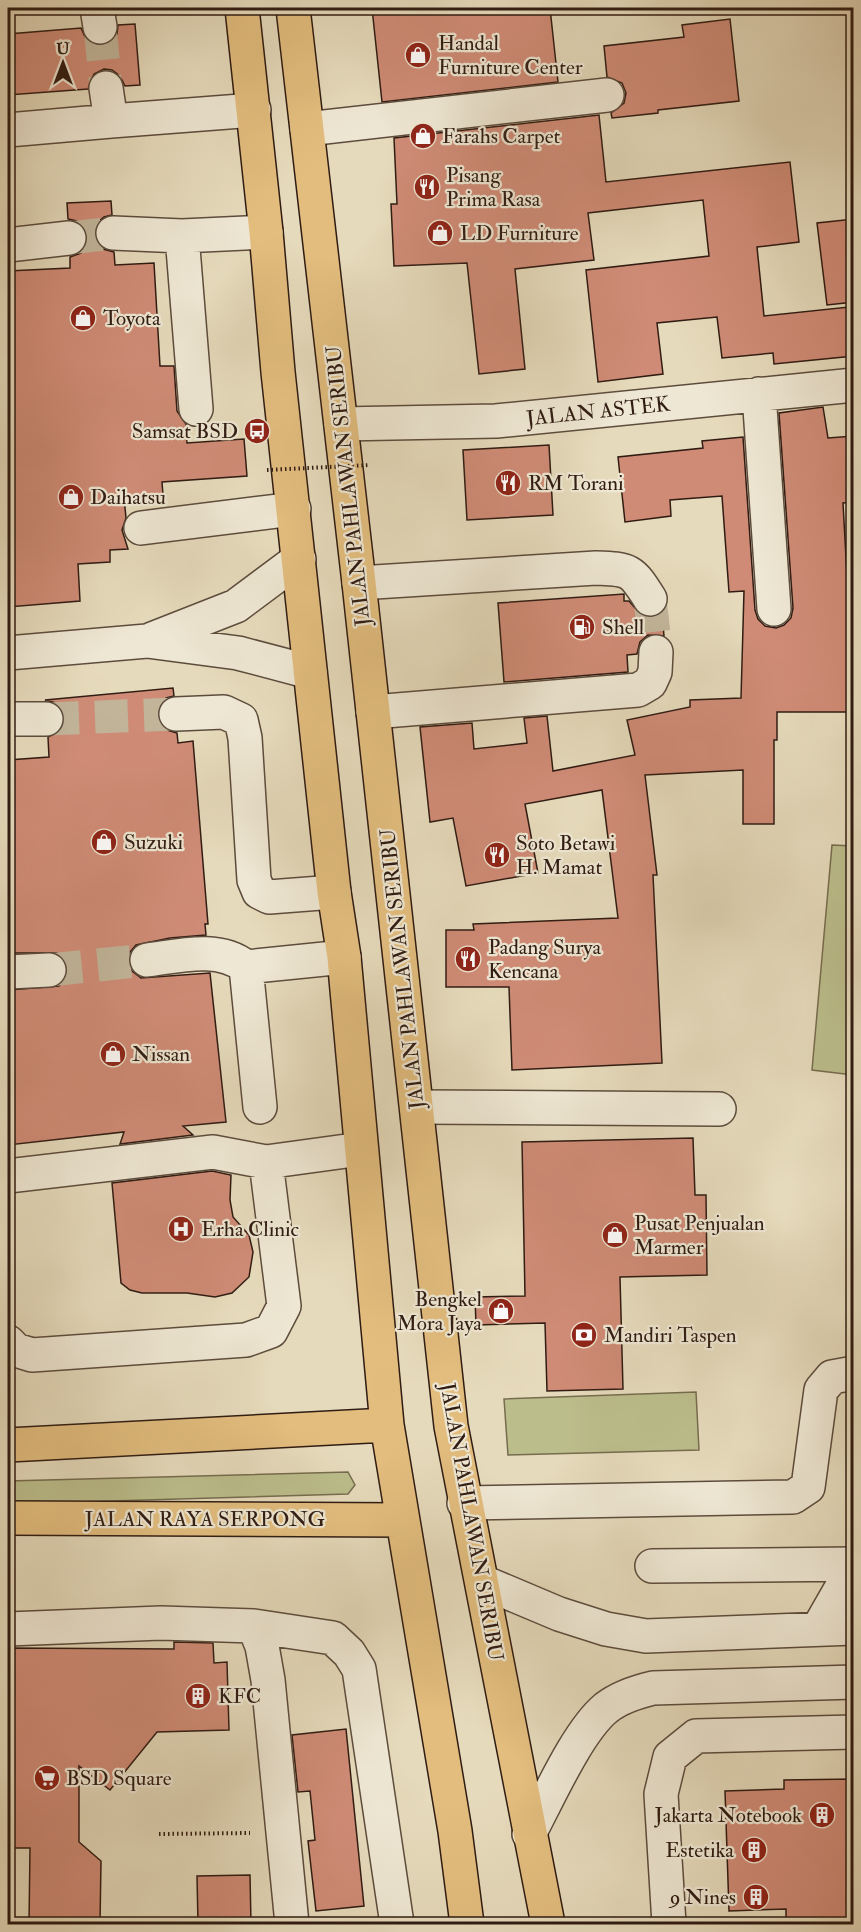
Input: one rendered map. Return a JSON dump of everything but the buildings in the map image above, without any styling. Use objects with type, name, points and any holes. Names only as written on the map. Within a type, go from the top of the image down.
[{"type":"main road","points":[[242,8],[267,232],[278,372],[310,672],[334,892],[344,957],[387,1425],[455,1831],[467,1924]]},
{"type":"main road","name":"JALAN PAHLAWAN SERIBU","points":[[293,8],[359,583],[451,1426],[464,1503],[483,1582],[529,1834],[548,1924]]},
{"type":"main road","points":[[8,1445],[387,1425]]},
{"type":"main road","name":"JALAN RAYA SERPONG","points":[[8,1518],[402,1520]]},
{"type":"street","points":[[106,88],[111,121]]},
{"type":"street","points":[[307,129],[607,96]]},
{"type":"street","points":[[8,130],[254,110]]},
{"type":"street","points":[[113,233],[182,237],[267,232]]},
{"type":"street","points":[[182,237],[196,409]]},
{"type":"street","points":[[8,244],[69,238]]},
{"type":"street","name":"JALAN ASTEK","points":[[341,424],[496,421],[854,385]]},
{"type":"street","points":[[759,394],[774,609]]},
{"type":"street","points":[[141,528],[294,509]]},
{"type":"street","points":[[147,641],[236,606],[299,559]]},
{"type":"street","points":[[359,583],[596,568],[618,569],[635,575],[650,599]]},
{"type":"street","points":[[8,653],[147,641],[238,653],[310,672]]},
{"type":"street","points":[[373,712],[638,690],[650,683],[655,672],[656,652]]},
{"type":"street","points":[[176,714],[224,712],[241,720],[245,738],[254,880],[259,892],[269,897],[334,892]]},
{"type":"street","points":[[8,719],[46,719]]},
{"type":"street","points":[[147,960],[205,954],[234,957],[246,967],[260,1107]]},
{"type":"street","points":[[246,967],[344,957]]},
{"type":"street","points":[[8,972],[49,970]]},
{"type":"street","points":[[417,1107],[719,1109]]},
{"type":"street","points":[[8,1176],[213,1152],[266,1162],[361,1149]]},
{"type":"street","points":[[8,1342],[15,1350],[32,1355],[246,1340],[271,1331],[284,1306],[266,1162]]},
{"type":"street","points":[[464,1503],[793,1497],[808,1487],[821,1390],[832,1377],[854,1373]]},
{"type":"street","points":[[652,1566],[854,1565],[818,1629]]},
{"type":"street","points":[[483,1582],[578,1620],[606,1629],[646,1636],[854,1628]]},
{"type":"street","points":[[8,1629],[161,1623],[254,1626],[333,1638],[349,1653],[359,1669],[397,1924]]},
{"type":"street","points":[[254,1626],[262,1646],[268,1680],[292,1924]]},
{"type":"street","points":[[646,1636],[653,1688]]},
{"type":"street","points":[[529,1834],[589,1728],[606,1708],[628,1694],[653,1688],[854,1682]]},
{"type":"street","points":[[669,1924],[661,1794],[670,1757],[696,1736],[854,1732]]},
{"type":"path","points":[[267,470],[369,465]]},
{"type":"path","points":[[159,1834],[283,1833]]},
{"type":"green space","points":[[832,845],[853,846],[853,1075],[812,1070]]},
{"type":"green space","points":[[696,1392],[699,1450],[508,1455],[504,1399]]},
{"type":"green space","points":[[348,1472],[355,1485],[348,1494],[8,1504],[8,1481]]},
{"type":"tunnel","points":[[100,27],[106,88]]},
{"type":"tunnel","points":[[69,238],[113,233]]},
{"type":"tunnel","points":[[650,599],[656,652]]},
{"type":"tunnel","points":[[46,719],[176,714]]},
{"type":"tunnel","points":[[49,970],[147,960]]},
{"type":"place","name":"Handal Furniture Center","points":[[418,55]]},
{"type":"place","name":"Farahs Carpet","points":[[423,136]]},
{"type":"place","name":"Pisang Prima Rasa","points":[[427,187]]},
{"type":"place","name":"LD Furniture","points":[[440,233]]},
{"type":"place","name":"Toyota","points":[[83,318]]},
{"type":"place","name":"Samsat BSD","points":[[257,431]]},
{"type":"place","name":"RM Torani","points":[[508,483]]},
{"type":"place","name":"Daihatsu","points":[[71,497]]},
{"type":"place","name":"Shell","points":[[582,627]]},
{"type":"place","name":"Suzuki","points":[[104,842]]},
{"type":"place","name":"Soto Betawi H. Mamat","points":[[497,855]]},
{"type":"place","name":"Padang Surya Kencana","points":[[468,959]]},
{"type":"place","name":"Nissan","points":[[113,1054]]},
{"type":"place","name":"Erha Clinic","points":[[181,1229]]},
{"type":"place","name":"Pusat Penjualan Marmer","points":[[615,1235]]},
{"type":"place","name":"Bengkel Mora Jaya","points":[[501,1311]]},
{"type":"place","name":"Mandiri Taspen","points":[[584,1335]]},
{"type":"place","name":"KFC","points":[[198,1696]]},
{"type":"place","name":"BSD Square","points":[[47,1778]]},
{"type":"place","name":"Jakarta Notebook","points":[[822,1815]]},
{"type":"place","name":"Estetika","points":[[754,1850]]},
{"type":"place","name":"9 Nines","points":[[756,1897]]}]
